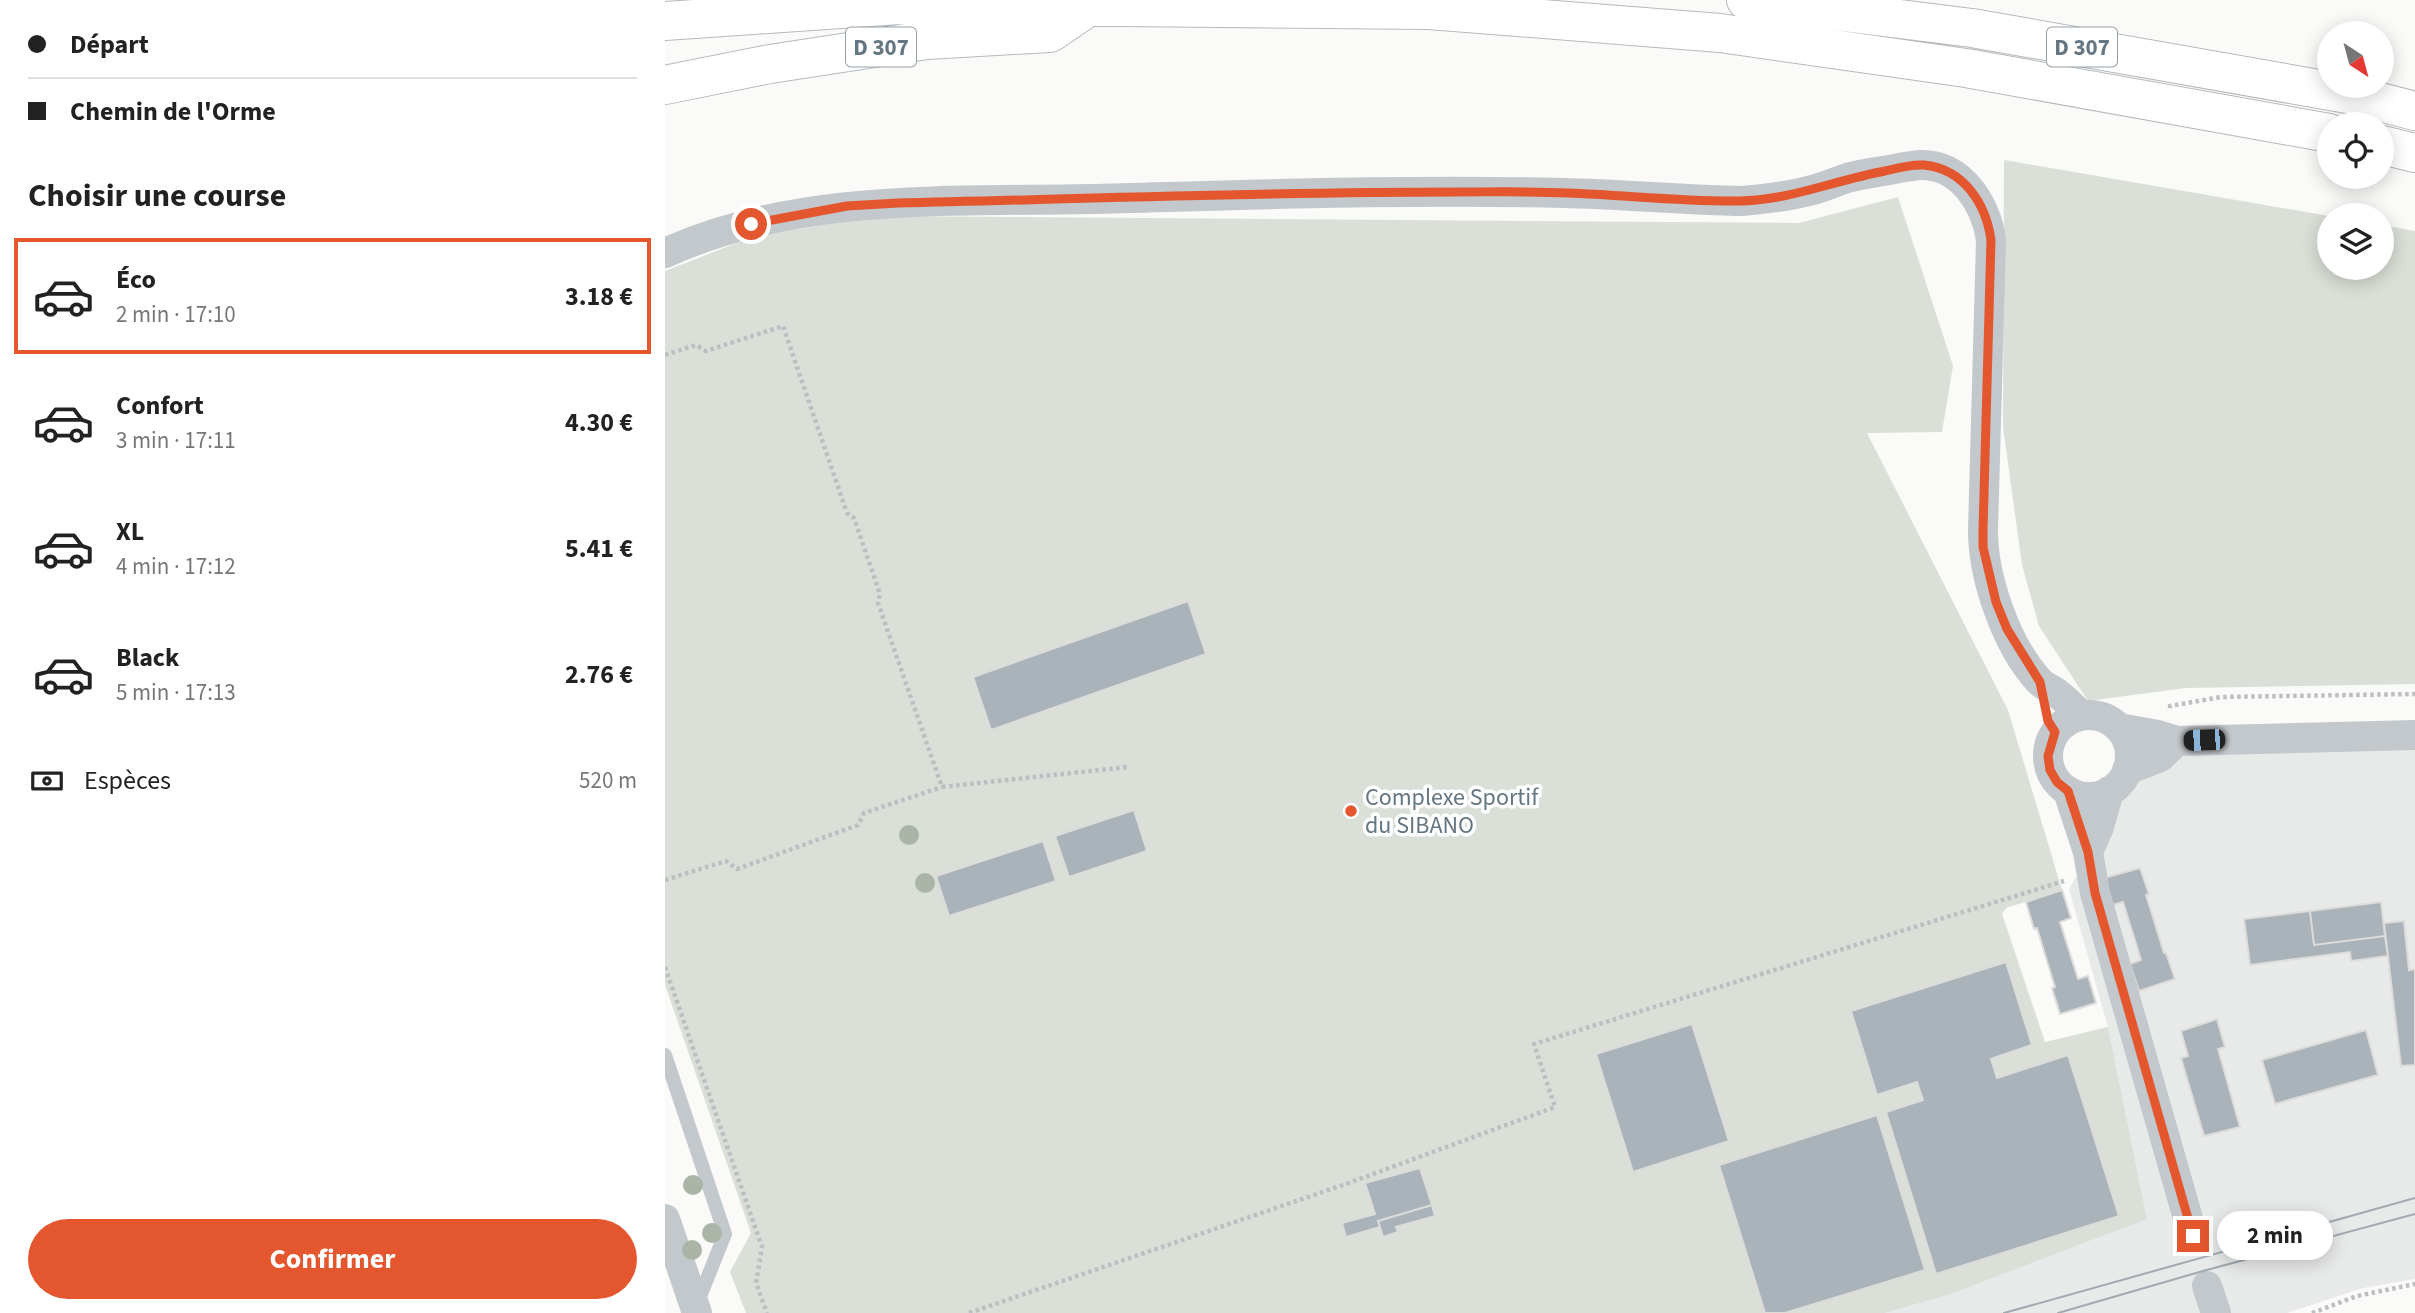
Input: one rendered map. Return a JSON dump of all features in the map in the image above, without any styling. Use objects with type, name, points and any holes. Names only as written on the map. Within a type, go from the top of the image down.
[{"type":"main road","name":"D 307","points":[[1745,0],[1972,28],[2353,95],[2415,111]]},
{"type":"main road","name":"D 307","points":[[665,21],[899,5],[1429,10],[1720,33],[1966,68],[2317,131]]},
{"type":"main road","name":"D 307","points":[[665,85],[770,64],[927,40],[1050,33],[1091,5]]},
{"type":"main road","points":[[2394,148],[2415,153]]},
{"type":"street","points":[[665,253],[751,224],[847,206],[1399,192],[1564,192],[1742,201],[1796,194],[1849,178],[1901,168],[1923,165],[1942,169],[1973,191],[1989,224],[1991,240],[1983,547],[1996,602],[2007,629],[2040,682],[2048,721],[2055,732]]},
{"type":"street","points":[[2040,682],[2081,716]]},
{"type":"street","points":[[2177,741],[2159,757],[2088,797],[2068,791],[2057,782],[2050,770],[2048,756],[2055,732],[2070,719],[2081,716],[2102,717],[2119,728],[2177,741],[2415,735]]},
{"type":"street","points":[[2088,852],[2129,748],[2119,728]]},
{"type":"street","points":[[2068,791],[2088,852],[2095,893],[2193,1236]]},
{"type":"street","points":[[665,1219],[696,1311]]},
{"type":"lane","points":[[665,1055],[725,1234],[696,1311]]},
{"type":"path","points":[[665,355],[695,345],[706,351],[783,326],[847,513],[855,518],[880,594],[878,603],[941,787]]},
{"type":"path","points":[[2177,741],[2170,706],[2221,697],[2415,694]]},
{"type":"path","points":[[665,880],[726,861],[737,869],[858,825],[864,813],[941,787],[1127,767]]},
{"type":"path","points":[[969,1313],[1346,1184],[1555,1107],[1534,1044],[2072,879],[2077,898],[2095,893]]},
{"type":"path","points":[[665,967],[762,1247],[756,1283],[767,1313]]},
{"type":"path","points":[[2312,1313],[2357,1296],[2415,1284]]},
{"type":"shaded area","points":[[2004,160],[2317,214],[2317,280],[2394,280],[2394,227],[2415,231],[2415,684],[2185,688],[2088,701],[2039,626],[2022,565],[2003,427]]},
{"type":"shaded area","name":"Complexe Sportif du SIBANO","points":[[1898,197],[1953,366],[1942,432],[1867,433],[2008,710],[2062,890],[2006,908],[2002,914],[2045,1042],[2108,1027],[2147,1219],[1951,1294],[1885,1313],[746,1313],[730,1272],[751,1233],[665,985],[665,271],[752,237],[876,216],[1799,223]]},
{"type":"shaded area","points":[[2415,748],[2415,1279],[2363,1288],[2287,1313],[1885,1313],[1951,1294],[2147,1219],[2108,1027],[2069,889],[2129,785],[2190,751]]},
{"type":"building","points":[[1188,601],[1206,654],[991,730],[973,677]]},
{"type":"building","points":[[1134,810],[1147,851],[1069,877],[1055,836]]},
{"type":"building","points":[[1043,841],[1056,881],[949,916],[936,876]]},
{"type":"building","points":[[2140,868],[2164,953],[2175,979],[2139,991],[2130,964],[2141,960],[2123,902],[2113,905],[2104,878]]},
{"type":"building","points":[[2062,890],[2071,918],[2060,922],[2078,979],[2088,976],[2096,1003],[2060,1014],[2052,988],[2055,987],[2026,902]]},
{"type":"building","points":[[2381,902],[2385,936],[2314,945],[2310,911]]},
{"type":"building","points":[[2310,911],[2314,945],[2385,936],[2388,956],[2351,961],[2350,952],[2250,965],[2244,919]]},
{"type":"building","points":[[2404,921],[2409,970],[2415,969],[2415,1065],[2401,1066],[2384,923]]},
{"type":"building","points":[[2006,962],[2032,1045],[1991,1059],[1997,1078],[2068,1055],[2119,1216],[1936,1274],[1886,1112],[1923,1100],[1917,1082],[1877,1095],[1851,1011]]},
{"type":"building","points":[[2217,1019],[2225,1047],[2218,1049],[2240,1127],[2204,1136],[2181,1058],[2188,1056],[2181,1031]]},
{"type":"building","points":[[1692,1024],[1729,1141],[1633,1172],[1596,1054]]},
{"type":"building","points":[[2366,1030],[2378,1075],[2275,1104],[2262,1060]]},
{"type":"building","points":[[1877,1115],[1925,1270],[1785,1313],[1765,1313],[1719,1165]]},
{"type":"building","points":[[1420,1168],[1432,1205],[1378,1221],[1380,1227],[1346,1237],[1342,1223],[1375,1214],[1365,1183]]},
{"type":"building","points":[[1432,1205],[1435,1216],[1396,1227],[1398,1232],[1383,1237],[1378,1221]]},
{"type":"tram line","points":[[2004,1313],[2415,1198]]},
{"type":"tram line","points":[[2058,1313],[2415,1214]]},
{"type":"place","name":"Complexe Sportif du SIBANO","points":[[1351,811]]},
{"type":"route","points":[[751,224],[847,206],[898,203],[1399,192],[1564,192],[1742,201],[1782,197],[1818,189],[1849,178],[1923,165],[1942,169],[1958,178],[1973,191],[1983,209],[1991,240],[1983,530],[1988,573],[2007,629],[2040,682],[2048,721],[2055,732],[2048,756],[2050,770],[2057,782],[2068,791],[2088,852],[2095,893],[2193,1236]]}]
